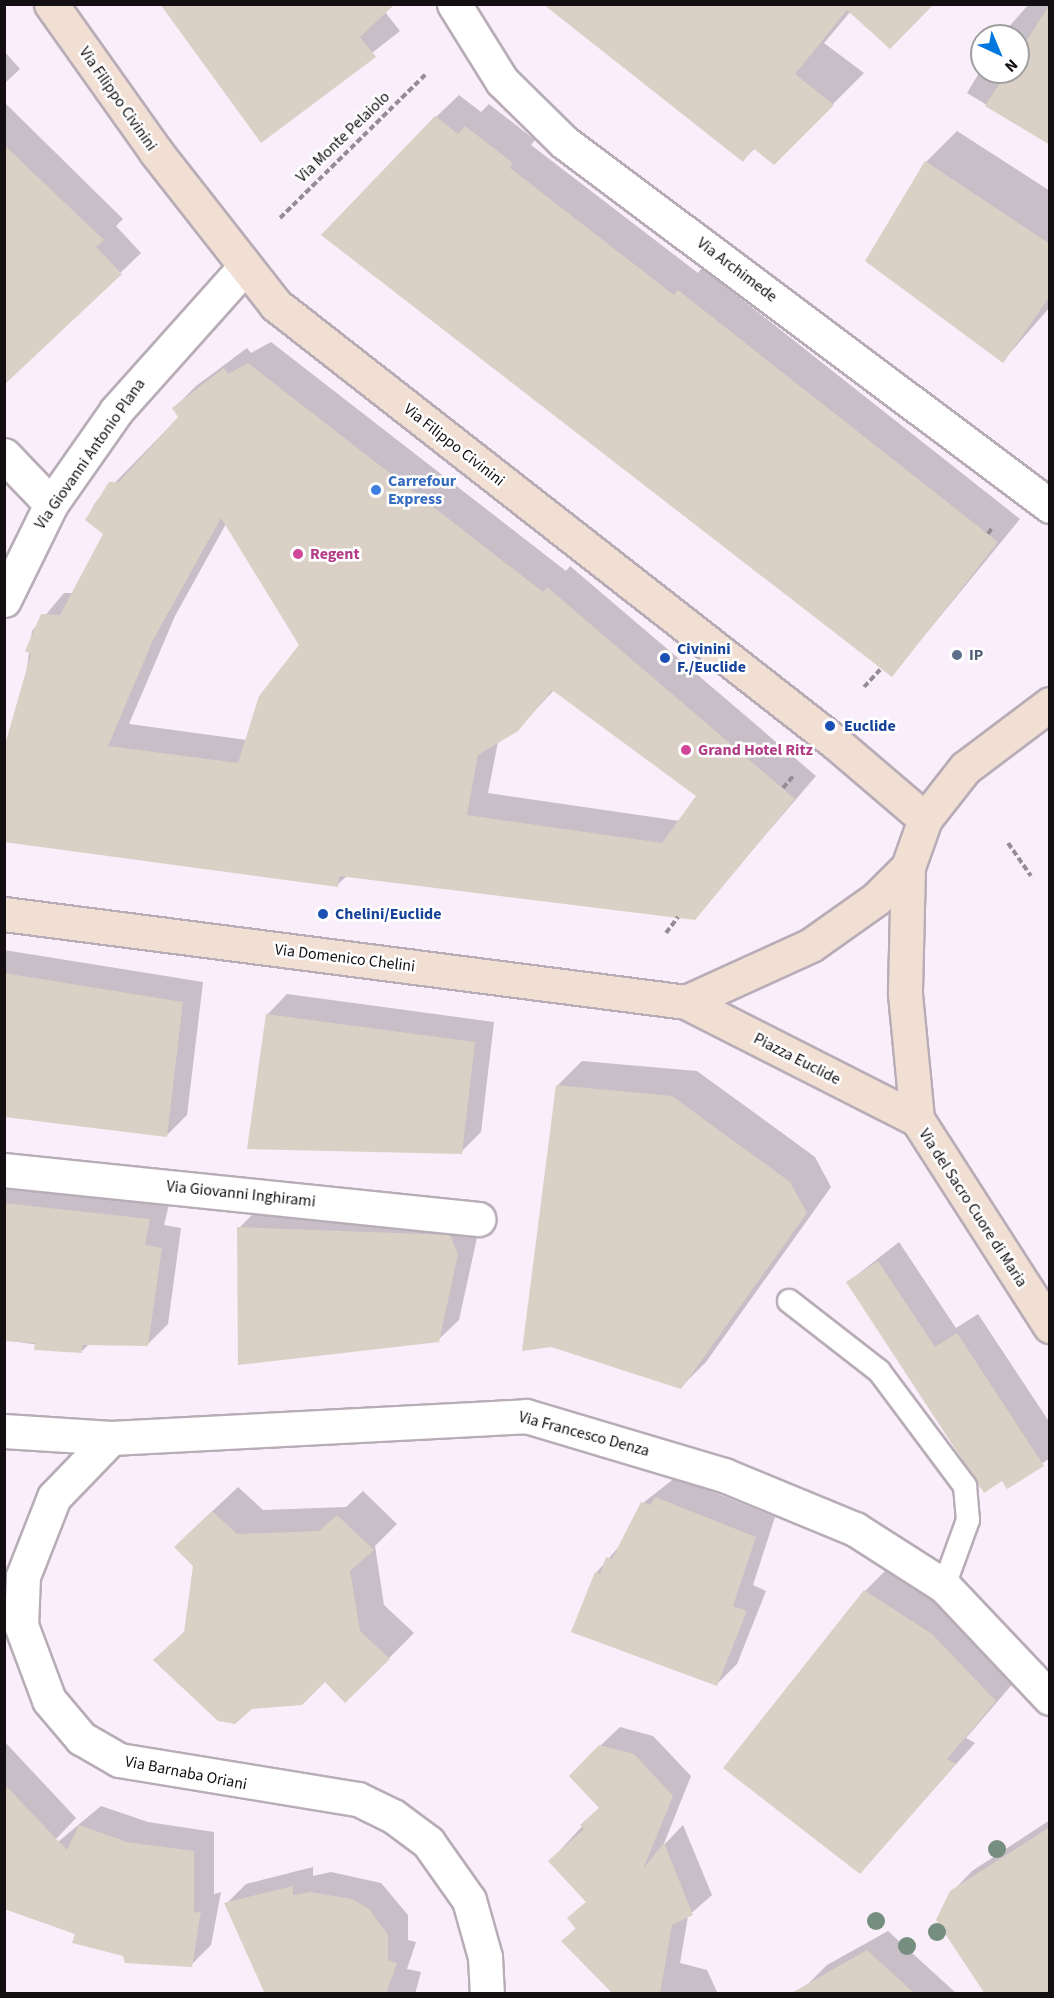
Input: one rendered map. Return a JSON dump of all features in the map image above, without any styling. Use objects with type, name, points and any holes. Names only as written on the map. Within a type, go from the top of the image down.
[{"type":"street","name":"Via Filippo Civinini","points":[[51,4],[244,268],[284,313],[827,736],[925,819]]},
{"type":"street","name":"Via Archimede","points":[[454,4],[502,81],[564,142],[1050,506]]},
{"type":"street","name":"Via Giovanni Antonio Plana","points":[[4,600],[51,504],[141,380],[244,268]]},
{"type":"street","points":[[4,455],[51,504]]},
{"type":"street","points":[[917,1119],[905,994],[908,867],[925,819],[965,768],[1050,704]]},
{"type":"street","points":[[686,1002],[811,945],[876,898],[908,867]]},
{"type":"street","name":"Via Domenico Chelini","points":[[4,915],[686,1002]]},
{"type":"street","name":"Piazza Euclide","points":[[686,1002],[917,1119]]},
{"type":"street","name":"Via del Sacro Cuore di Maria","points":[[917,1119],[1050,1326]]},
{"type":"street","name":"Via Giovanni Inghirami","points":[[4,1170],[478,1219]]},
{"type":"street","name":"Via Francesco Denza","points":[[4,1431],[111,1438],[526,1416],[773,1494],[855,1529],[944,1586],[1050,1698]]},
{"type":"street","name":"Via Barnaba Oriani","points":[[111,1438],[54,1497],[23,1576],[21,1625],[49,1700],[81,1738],[119,1760],[358,1799],[393,1816],[428,1842],[469,1900],[485,1957],[487,1994]]},
{"type":"lane","points":[[789,1301],[879,1371],[965,1486],[968,1520],[944,1586]]},
{"type":"path","name":"Via Monte Pelaiolo","points":[[280,218],[425,75]]},
{"type":"path","points":[[988,534],[992,528]]},
{"type":"path","points":[[864,687],[881,669]]},
{"type":"path","points":[[783,788],[794,775]]},
{"type":"path","points":[[1008,843],[1031,876]]},
{"type":"path","points":[[666,933],[678,917]]},
{"type":"building","points":[[160,4],[395,4],[360,37],[376,57],[261,143]]},
{"type":"building","points":[[543,4],[934,4],[890,49],[847,10],[795,74],[834,105],[774,165],[753,148],[743,162]]},
{"type":"building","points":[[1050,4],[1050,145],[985,106],[999,84],[1030,84],[1030,35]]},
{"type":"building","points":[[435,116],[458,134],[465,126],[513,163],[510,168],[674,295],[678,290],[998,542],[892,677],[321,235]]},
{"type":"building","points":[[4,145],[104,240],[96,247],[122,274],[4,385]]},
{"type":"building","points":[[925,161],[1050,244],[1050,296],[1003,363],[865,261]]},
{"type":"building","points":[[248,363],[543,592],[547,587],[795,799],[695,920],[339,876],[338,887],[4,842],[4,748],[31,654],[25,651],[41,614],[60,615],[103,534],[85,520],[109,482],[119,482],[178,417],[172,408],[224,368],[228,374]],"holes":[[[221,518],[299,645],[259,696],[238,763],[108,746],[153,640]],[[552,690],[696,796],[662,843],[467,815],[478,755],[518,731]]]},
{"type":"building","points":[[4,973],[183,1002],[167,1137],[4,1117]]},
{"type":"building","points":[[266,1014],[475,1042],[462,1154],[247,1149]]},
{"type":"building","points":[[556,1085],[672,1096],[790,1182],[807,1213],[681,1389],[551,1347],[522,1351]]},
{"type":"building","points":[[4,1203],[150,1219],[145,1245],[162,1248],[148,1346],[82,1345],[82,1353],[34,1350],[35,1343],[4,1341]]},
{"type":"building","points":[[237,1227],[450,1235],[458,1254],[439,1342],[238,1365]]},
{"type":"building","points":[[878,1261],[935,1347],[957,1333],[1044,1466],[1007,1489],[1002,1481],[984,1493],[846,1282]]},
{"type":"building","points":[[655,1497],[756,1537],[733,1606],[747,1611],[717,1686],[571,1632],[595,1572],[600,1574],[606,1557],[612,1559],[641,1502],[651,1505]]},
{"type":"building","points":[[212,1511],[237,1534],[319,1531],[337,1515],[374,1550],[350,1571],[360,1631],[390,1659],[345,1703],[325,1682],[302,1705],[252,1709],[235,1724],[218,1721],[153,1660],[184,1632],[193,1566],[174,1547]]},
{"type":"building","points":[[864,1590],[932,1634],[996,1701],[947,1759],[956,1764],[860,1874],[723,1768]]},
{"type":"building","points":[[599,1745],[634,1754],[673,1796],[643,1869],[664,1843],[693,1915],[672,1925],[660,1994],[613,1994],[561,1941],[576,1929],[567,1918],[586,1902],[548,1861],[584,1829],[580,1825],[599,1808],[569,1776]]},
{"type":"building","points":[[4,1784],[67,1850],[79,1825],[127,1842],[194,1851],[194,1913],[201,1911],[192,1967],[125,1963],[123,1956],[72,1943],[75,1934],[4,1909]]},
{"type":"building","points":[[1050,1827],[1050,1994],[985,1994],[936,1920],[950,1891]]},
{"type":"building","points":[[293,1886],[293,1895],[310,1892],[352,1899],[369,1909],[388,1935],[388,1960],[397,1963],[386,1994],[265,1994],[224,1903]]},
{"type":"building","points":[[867,1950],[915,1994],[790,1994]]},
{"type":"place","name":"Carrefour Express","points":[[376,490]]},
{"type":"place","name":"Regent","points":[[298,554]]},
{"type":"place","name":"IP","points":[[957,655]]},
{"type":"place","name":"Civinini F./Euclide","points":[[665,658]]},
{"type":"place","name":"Euclide","points":[[830,726]]},
{"type":"place","name":"Grand Hotel Ritz","points":[[686,750]]},
{"type":"place","name":"Chelini/Euclide","points":[[323,914]]}]
